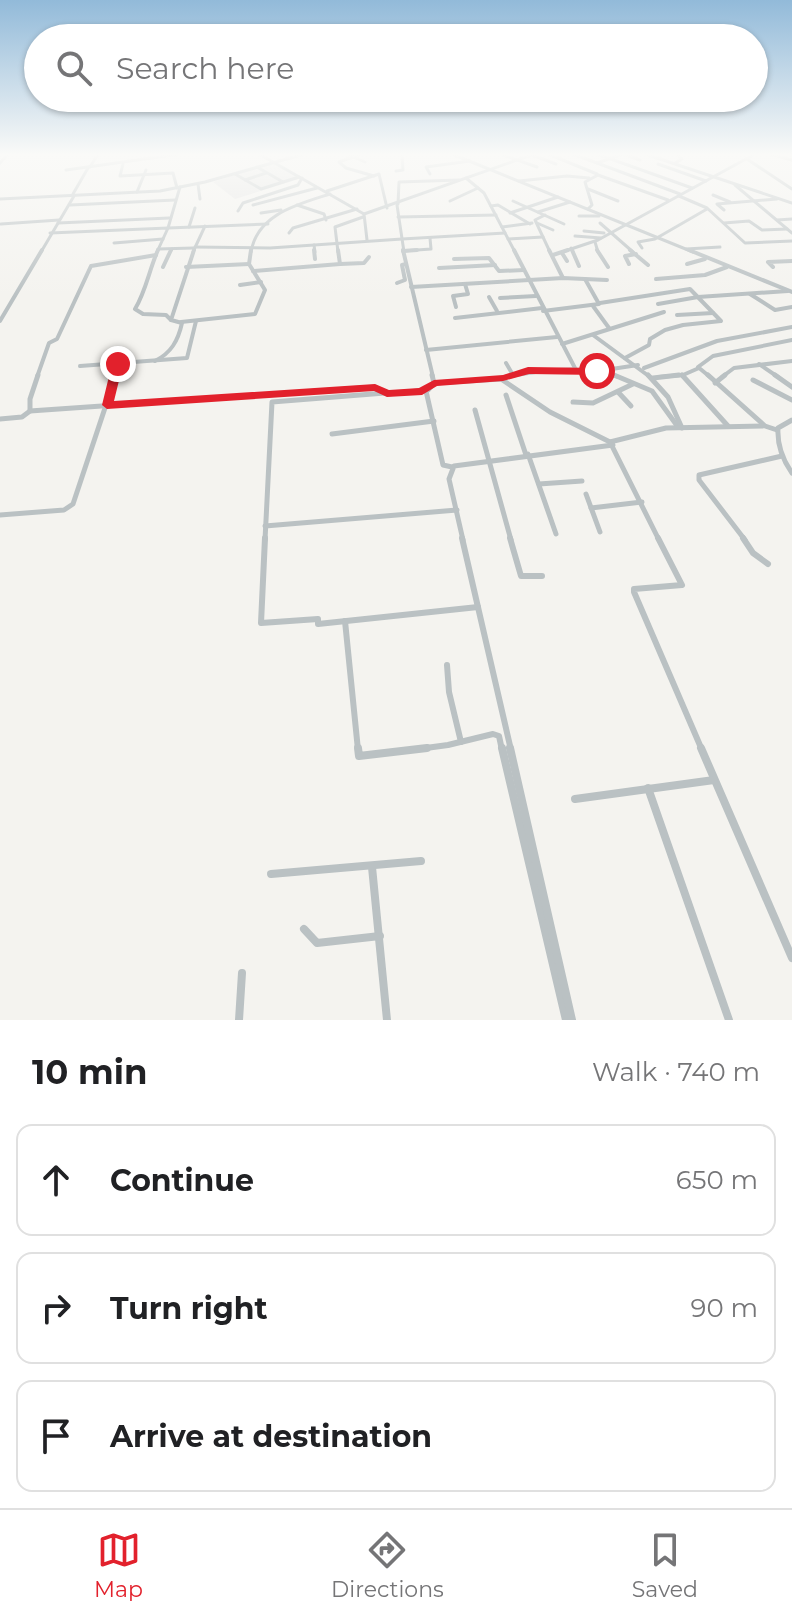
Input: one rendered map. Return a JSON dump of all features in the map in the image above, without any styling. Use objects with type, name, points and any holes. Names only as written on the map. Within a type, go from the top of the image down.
[{"type":"street","points":[[0,321],[71,202]]},
{"type":"street","points":[[69,205],[142,202]]},
{"type":"street","points":[[175,202],[168,228],[146,275],[143,296],[135,309],[143,314],[166,315],[171,320],[181,322],[252,316],[264,296],[264,287],[249,264],[249,248],[253,239],[281,210]]},
{"type":"street","points":[[238,211],[247,202]]},
{"type":"street","points":[[253,205],[265,202]]},
{"type":"street","points":[[284,202],[291,206]]},
{"type":"street","points":[[261,213],[281,210],[302,202]]},
{"type":"street","points":[[344,202],[364,215],[367,240]]},
{"type":"street","points":[[386,202],[387,208]]},
{"type":"street","points":[[340,264],[335,227],[338,224],[404,202]]},
{"type":"street","points":[[488,202],[577,372]]},
{"type":"street","points":[[514,202],[564,224]]},
{"type":"street","points":[[510,213],[544,202]]},
{"type":"street","points":[[538,212],[571,202],[791,291]]},
{"type":"street","points":[[588,209],[591,202]]},
{"type":"street","points":[[553,255],[595,242],[668,202]]},
{"type":"street","points":[[694,202],[707,208],[748,244],[792,241]]},
{"type":"street","points":[[724,210],[717,204],[756,202],[792,233]]},
{"type":"street","points":[[296,204],[308,211],[324,214],[326,220]]},
{"type":"street","points":[[398,204],[403,251],[434,383]]},
{"type":"street","points":[[491,206],[498,205],[530,224]]},
{"type":"street","points":[[189,227],[195,208]]},
{"type":"street","points":[[642,248],[638,242],[655,237],[707,208]]},
{"type":"street","points":[[289,233],[293,228],[357,209]]},
{"type":"street","points":[[398,217],[496,215]]},
{"type":"street","points":[[545,215],[537,218],[537,223],[563,278]]},
{"type":"street","points":[[579,216],[604,215]]},
{"type":"street","points":[[1,224],[169,218]]},
{"type":"street","points":[[777,220],[792,219]]},
{"type":"street","points":[[723,223],[749,221],[762,230],[787,229]]},
{"type":"street","points":[[50,233],[270,223]]},
{"type":"street","points":[[501,227],[537,223],[553,230]]},
{"type":"street","points":[[600,223],[648,265]]},
{"type":"street","points":[[171,320],[186,267],[205,226]]},
{"type":"street","points":[[584,231],[609,233]]},
{"type":"street","points":[[158,249],[292,248],[367,240],[505,233]]},
{"type":"street","points":[[575,236],[602,238]]},
{"type":"street","points":[[508,239],[543,237]]},
{"type":"street","points":[[403,251],[431,249],[430,238]]},
{"type":"street","points":[[114,243],[163,239]]},
{"type":"street","points":[[595,242],[599,256],[608,267]]},
{"type":"street","points":[[314,245],[315,259]]},
{"type":"street","points":[[686,249],[720,247]]},
{"type":"street","points":[[571,248],[579,266]]},
{"type":"street","points":[[163,267],[172,249]]},
{"type":"street","points":[[562,253],[567,261]]},
{"type":"street","points":[[629,264],[625,256],[637,254]]},
{"type":"street","points":[[27,413],[49,343],[57,339],[91,266],[156,255]]},
{"type":"street","points":[[252,271],[364,263],[369,257]]},
{"type":"street","points":[[454,259],[489,258],[501,271],[524,270]]},
{"type":"street","points":[[687,264],[707,258]]},
{"type":"street","points":[[773,267],[768,262],[792,261]]},
{"type":"street","points":[[186,267],[249,264]]},
{"type":"street","points":[[397,283],[405,280],[402,265],[406,264]]},
{"type":"street","points":[[439,268],[495,265]]},
{"type":"street","points":[[656,279],[705,275],[728,266]]},
{"type":"street","points":[[411,287],[563,278],[607,280]]},
{"type":"street","points":[[585,279],[600,303]]},
{"type":"street","points":[[240,285],[261,282]]},
{"type":"street","points":[[456,307],[453,296],[468,294],[465,284]]},
{"type":"street","points":[[497,311],[593,306],[690,289],[721,321],[665,330],[650,339],[649,345],[625,358]]},
{"type":"street","points":[[658,304],[698,297],[791,291]]},
{"type":"street","points":[[749,294],[775,310],[792,307]]},
{"type":"street","points":[[500,298],[536,296]]},
{"type":"street","points":[[455,318],[498,315],[489,297]]},
{"type":"street","points":[[593,306],[609,328]]},
{"type":"street","points":[[518,309],[523,320]]},
{"type":"street","points":[[562,344],[664,312]]},
{"type":"street","points":[[677,315],[714,313]]},
{"type":"street","points":[[80,366],[187,358],[196,321]]},
{"type":"street","points":[[155,361],[174,346],[179,338],[181,322]]},
{"type":"street","points":[[0,419],[27,413],[107,405],[426,391],[434,383],[513,376],[538,370],[600,371],[641,366],[717,341],[792,327]]},
{"type":"street","points":[[593,335],[641,366],[653,378],[680,427]]},
{"type":"street","points":[[426,350],[557,337]]},
{"type":"street","points":[[653,378],[682,375],[699,368],[713,356],[792,340]]},
{"type":"street","points":[[715,383],[732,369],[748,368],[758,363],[792,361]]},
{"type":"street","points":[[506,363],[513,376]]},
{"type":"street","points":[[758,363],[792,387]]},
{"type":"street","points":[[0,515],[64,510],[73,504],[120,364]]},
{"type":"street","points":[[699,368],[765,426]]},
{"type":"street","points":[[600,371],[656,394],[680,427]]},
{"type":"street","points":[[682,375],[691,389],[714,407],[729,427]]},
{"type":"street","points":[[434,383],[501,379],[550,412],[611,443],[682,585],[634,589],[634,592],[792,958]]},
{"type":"street","points":[[753,380],[792,400]]},
{"type":"street","points":[[573,402],[593,403],[634,383]]},
{"type":"street","points":[[383,391],[272,402],[261,623],[318,619],[318,624],[478,607]]},
{"type":"street","points":[[426,391],[443,465],[452,467],[611,443],[623,436],[680,427],[765,426],[777,430]]},
{"type":"street","points":[[618,392],[631,406]]},
{"type":"street","points":[[506,395],[556,534]]},
{"type":"street","points":[[475,410],[521,576],[542,576]]},
{"type":"street","points":[[777,430],[792,420]]},
{"type":"street","points":[[332,434],[434,421]]},
{"type":"street","points":[[777,430],[782,456],[792,473]]},
{"type":"street","points":[[768,564],[753,553],[734,523],[699,480],[699,475],[782,456]]},
{"type":"street","points":[[452,467],[449,479],[572,1020]]},
{"type":"street","points":[[539,484],[582,481]]},
{"type":"street","points":[[586,494],[600,532]]},
{"type":"street","points":[[591,508],[642,502]]},
{"type":"street","points":[[265,526],[457,510]]},
{"type":"street","points":[[345,621],[359,756],[461,742],[493,734],[499,736],[566,1020]]},
{"type":"street","points":[[447,665],[449,692],[461,742]]},
{"type":"street","points":[[575,799],[714,780]]},
{"type":"street","points":[[648,788],[729,1020]]},
{"type":"street","points":[[271,874],[421,861]]},
{"type":"street","points":[[372,867],[387,1020]]},
{"type":"street","points":[[304,929],[317,943],[380,936]]},
{"type":"street","points":[[239,1020],[242,973]]},
{"type":"route","points":[[118,364],[107,405],[375,387],[387,394],[428,390],[434,383],[503,378],[528,371],[597,371]]}]
